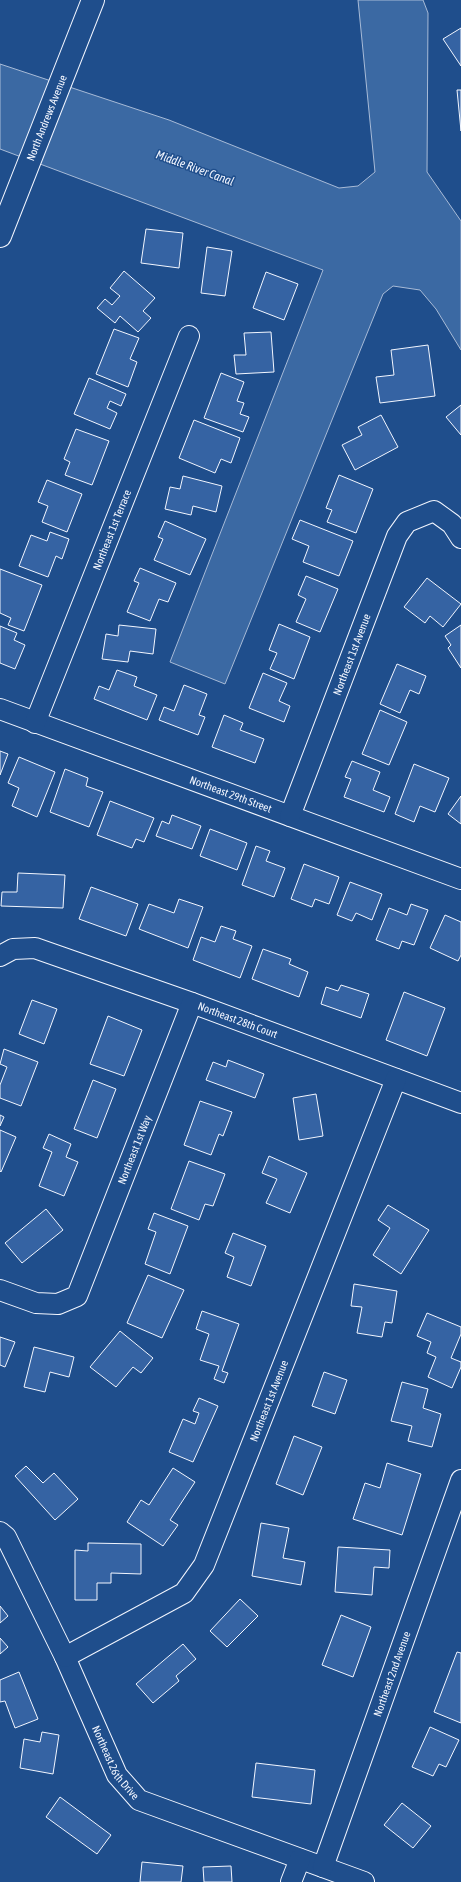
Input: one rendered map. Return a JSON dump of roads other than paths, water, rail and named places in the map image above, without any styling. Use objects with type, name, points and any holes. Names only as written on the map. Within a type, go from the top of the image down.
[{"type":"main road","name":"North Andrews Avenue","points":[[0,236],[93,0]]},
{"type":"street","name":"Northeast 1st Terrace","points":[[35,723],[189,336]]},
{"type":"street","name":"Northeast 1st Avenue","points":[[290,816],[397,536],[407,522],[434,511],[452,524],[461,538]]},
{"type":"street","name":"Northeast 29th Street","points":[[0,709],[461,879]]},
{"type":"street","name":"Northeast 28th Court","points":[[7,952],[35,948],[192,1003],[461,1103]]},
{"type":"street","name":"Northeast 1st Way","points":[[0,1290],[36,1303],[58,1304],[77,1296],[192,1003]]},
{"type":"street","name":"Northeast 1st Avenue","points":[[65,1657],[184,1592],[204,1565],[396,1079]]},
{"type":"street","name":"Northeast 2nd Avenue","points":[[332,1874],[461,1480]]},
{"type":"street","name":"Northeast 26th Drive","points":[[0,1532],[6,1537],[65,1657],[117,1775],[139,1800],[300,1859],[332,1874],[364,1882]]},
{"type":"street","points":[[291,1882],[300,1859]]},
{"type":"water","name":"Middle River Canal","points":[[358,0],[423,0],[428,13],[427,172],[461,221],[461,350],[436,309],[420,290],[393,286],[383,294],[225,684],[170,662],[323,270],[0,149],[0,64],[169,120],[339,188],[358,186],[375,172]]}]
